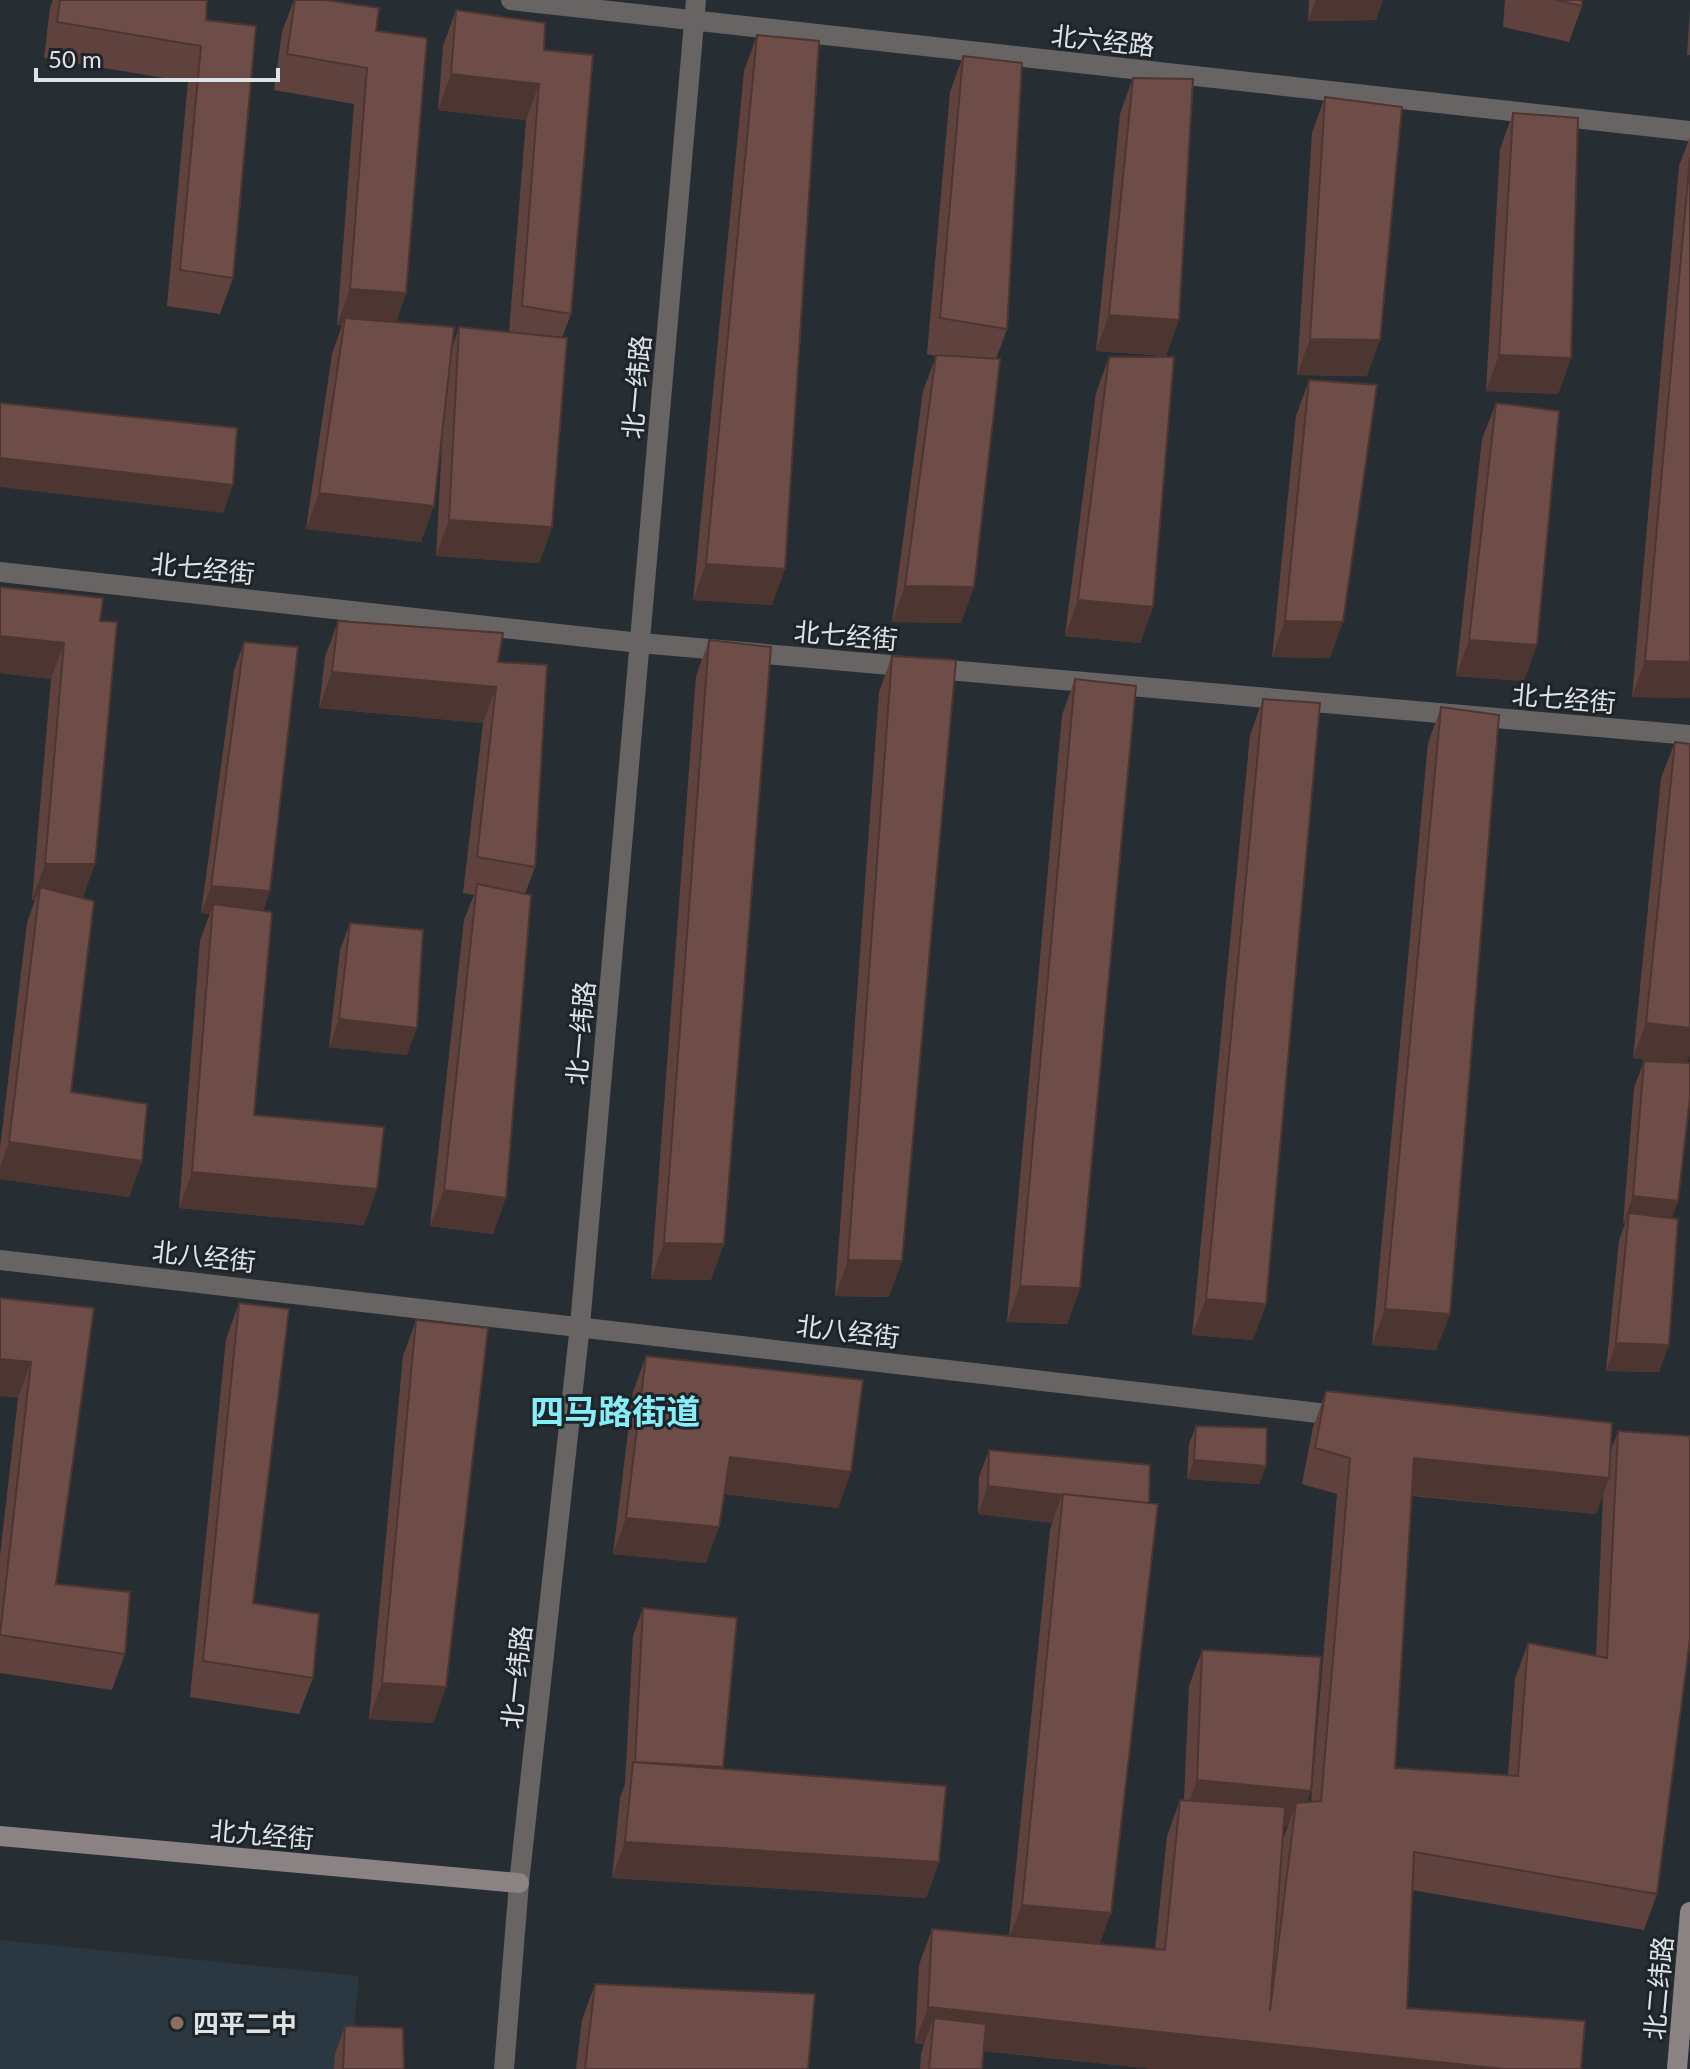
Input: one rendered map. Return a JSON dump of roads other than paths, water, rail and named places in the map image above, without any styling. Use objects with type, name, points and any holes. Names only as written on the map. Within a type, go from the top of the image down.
[{"type":"street","name":"北六经路","points":[[511,0],[695,10],[1690,131]]},
{"type":"street","name":"北一纬路","points":[[504,2069],[519,1883],[580,1325],[695,10]]},
{"type":"street","name":"北七经街","points":[[0,572],[640,643],[1690,735]]},
{"type":"street","name":"北八经街","points":[[0,1260],[580,1325],[1357,1418]]},
{"type":"street","name":"北九经街","points":[[0,1836],[519,1883]]},
{"type":"street","name":"北二纬路","points":[[1677,2069],[1690,1912]]},
{"type":"place","name":"四平二中","points":[[177,2023]]},
{"type":"district","name":"四马路街道","points":[[615,1410]]}]
